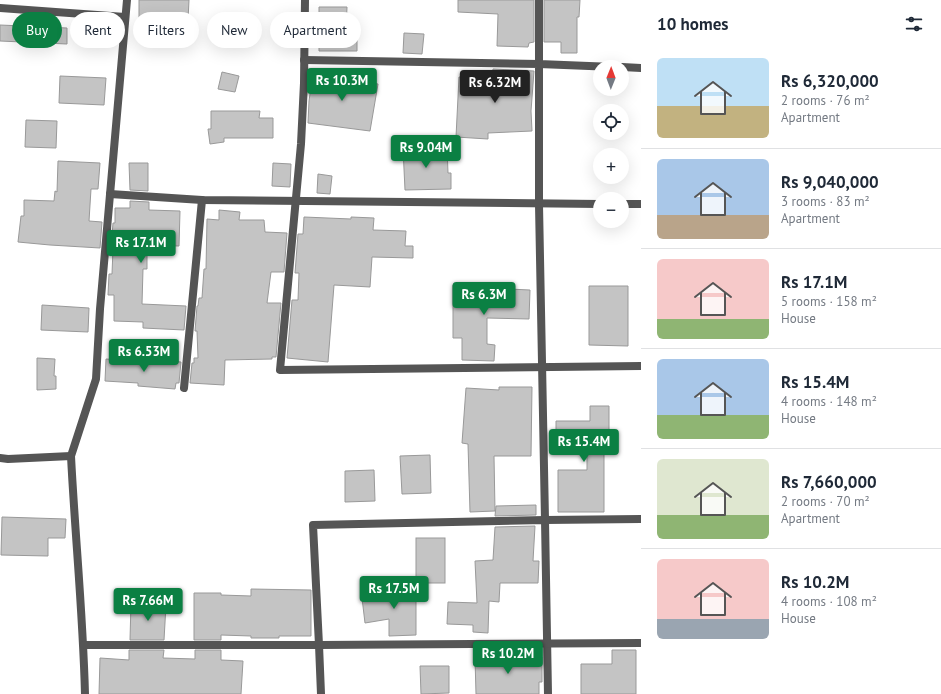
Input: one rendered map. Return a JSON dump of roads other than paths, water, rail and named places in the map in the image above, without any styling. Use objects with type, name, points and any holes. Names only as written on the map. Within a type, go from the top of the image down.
[{"type":"street","points":[[125,17],[127,0]]},
{"type":"street","points":[[305,0],[301,144],[280,370],[641,366]]},
{"type":"street","points":[[539,0],[541,366],[548,694]]},
{"type":"street","points":[[0,8],[70,13]]},
{"type":"street","points":[[84,694],[84,645],[75,534],[71,456],[96,379],[100,308],[122,48]]},
{"type":"street","points":[[304,60],[593,66]]},
{"type":"street","points":[[629,67],[641,68]]},
{"type":"street","points":[[110,194],[202,200],[539,205],[593,204]]},
{"type":"street","points":[[184,388],[202,200]]},
{"type":"street","points":[[629,204],[641,204]]},
{"type":"street","points":[[0,458],[8,459],[71,456]]},
{"type":"street","points":[[321,694],[320,646],[313,525],[641,519]]},
{"type":"street","points":[[84,645],[320,646],[641,643]]}]
